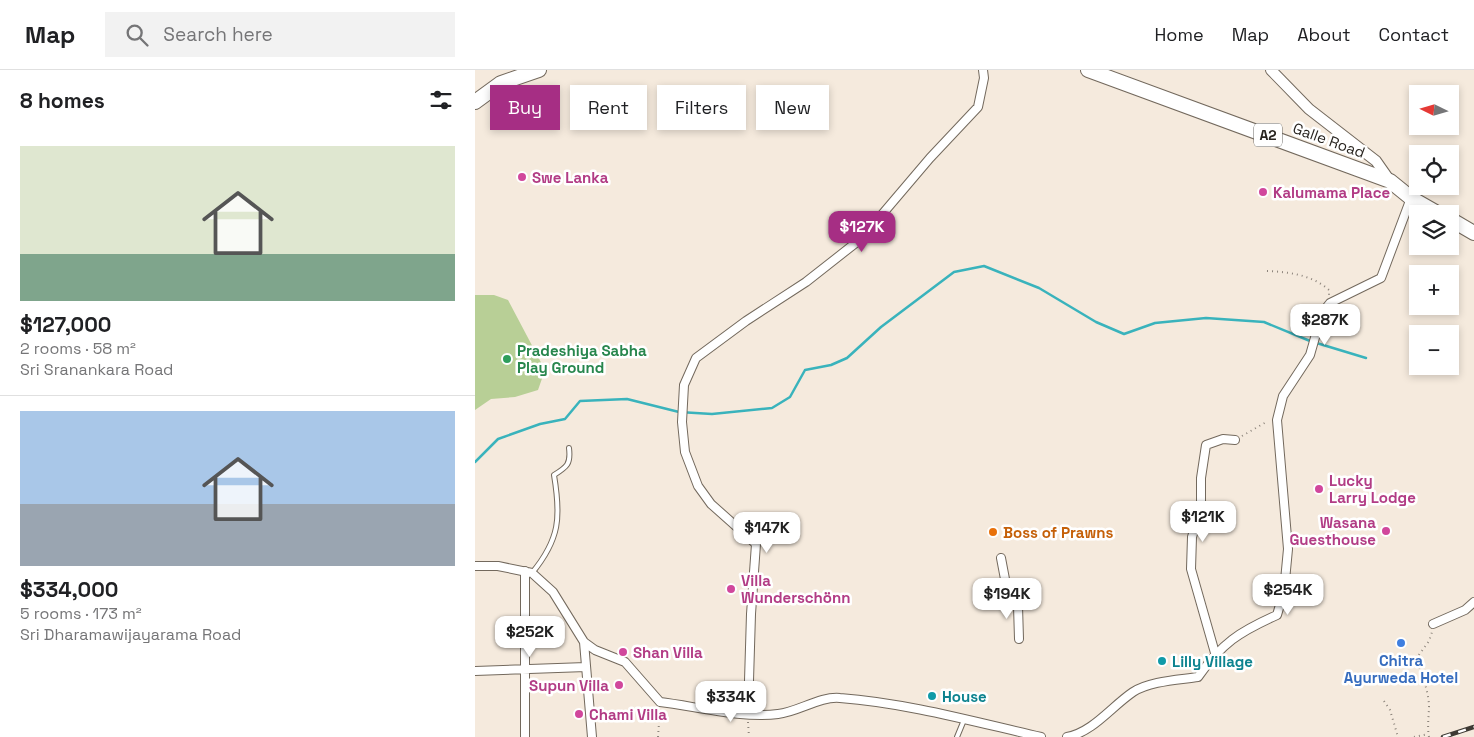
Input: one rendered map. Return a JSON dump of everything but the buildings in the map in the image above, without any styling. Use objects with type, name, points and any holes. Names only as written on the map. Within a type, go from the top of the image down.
[{"type":"highway","points":[[475,102],[501,83],[539,70]]},
{"type":"highway","name":"Galle Road","points":[[1088,70],[1390,181],[1423,205]]},
{"type":"highway","points":[[1459,224],[1474,232]]},
{"type":"street","points":[[748,714],[751,614],[756,544],[711,504],[698,486],[685,452],[682,422],[684,385],[696,358],[745,321],[805,282],[862,238],[978,107],[984,78],[983,70]]},
{"type":"street","points":[[1271,70],[1309,109],[1375,161],[1390,181]]},
{"type":"street","points":[[1067,737],[1080,734],[1135,691],[1165,682],[1198,677],[1215,653],[1242,631],[1277,615],[1284,591],[1288,549],[1277,420],[1283,396],[1310,355],[1322,313],[1329,303],[1381,278],[1411,198]]},
{"type":"street","points":[[1215,653],[1191,569],[1191,537],[1201,508],[1201,478],[1206,445],[1223,439],[1235,440]]},
{"type":"street","points":[[1001,558],[1008,595],[1018,606],[1019,638]]},
{"type":"street","points":[[475,566],[498,566],[529,572],[553,592],[584,642],[595,650],[625,662],[660,702],[748,714],[776,714],[838,697],[901,707],[1041,737]]},
{"type":"street","points":[[525,737],[525,669],[529,572]]},
{"type":"street","points":[[1433,624],[1465,610],[1474,602]]},
{"type":"street","points":[[584,642],[592,737]]},
{"type":"street","points":[[475,671],[586,667]]},
{"type":"lane","points":[[529,572],[554,540],[559,522],[554,474],[567,467],[570,460],[569,448]]},
{"type":"lane","points":[[957,737],[964,720]]},
{"type":"path","points":[[1267,271],[1286,271],[1318,280],[1329,290],[1329,303]]},
{"type":"path","points":[[1235,440],[1269,421],[1277,420]]},
{"type":"path","points":[[1414,737],[1429,735],[1429,704],[1422,674],[1416,659],[1429,641],[1433,624]]},
{"type":"path","points":[[1384,701],[1398,737]]},
{"type":"path","points":[[658,737],[660,702]]},
{"type":"path","points":[[748,714],[749,737]]},
{"type":"green space","name":"Pradeshiya Sabha Play Ground","points":[[475,295],[494,295],[508,300],[545,370],[538,390],[515,397],[491,399],[475,410]]},
{"type":"waterway","points":[[475,462],[498,439],[540,424],[565,419],[580,401],[627,399],[679,412],[712,414],[772,408],[790,397],[805,370],[831,365],[847,358],[881,327],[954,272],[984,266],[1039,288],[1096,322],[1124,334],[1155,323],[1206,318],[1264,322],[1310,341],[1366,358]]},
{"type":"railway","points":[[1443,737],[1474,727]]},
{"type":"place","name":"Swe Lanka","points":[[522,177]]},
{"type":"place","name":"Kalumama Place","points":[[1263,192]]},
{"type":"place","name":"Pradeshiya Sabha Play Ground","points":[[507,359]]},
{"type":"place","name":"Lucky Larry Lodge","points":[[1319,489]]},
{"type":"place","name":"Wasana Guesthouse","points":[[1386,531]]},
{"type":"place","name":"Boss of Prawns","points":[[993,532]]},
{"type":"place","name":"Villa Wunderschönn","points":[[731,589]]},
{"type":"place","name":"Chitra Ayurweda Hotel","points":[[1401,643]]},
{"type":"place","name":"Shan Villa","points":[[623,652]]},
{"type":"place","name":"Lilly Village","points":[[1162,661]]},
{"type":"place","name":"Supun Villa","points":[[619,685]]},
{"type":"place","name":"House","points":[[932,696]]},
{"type":"place","name":"Chami Villa","points":[[579,714]]}]
